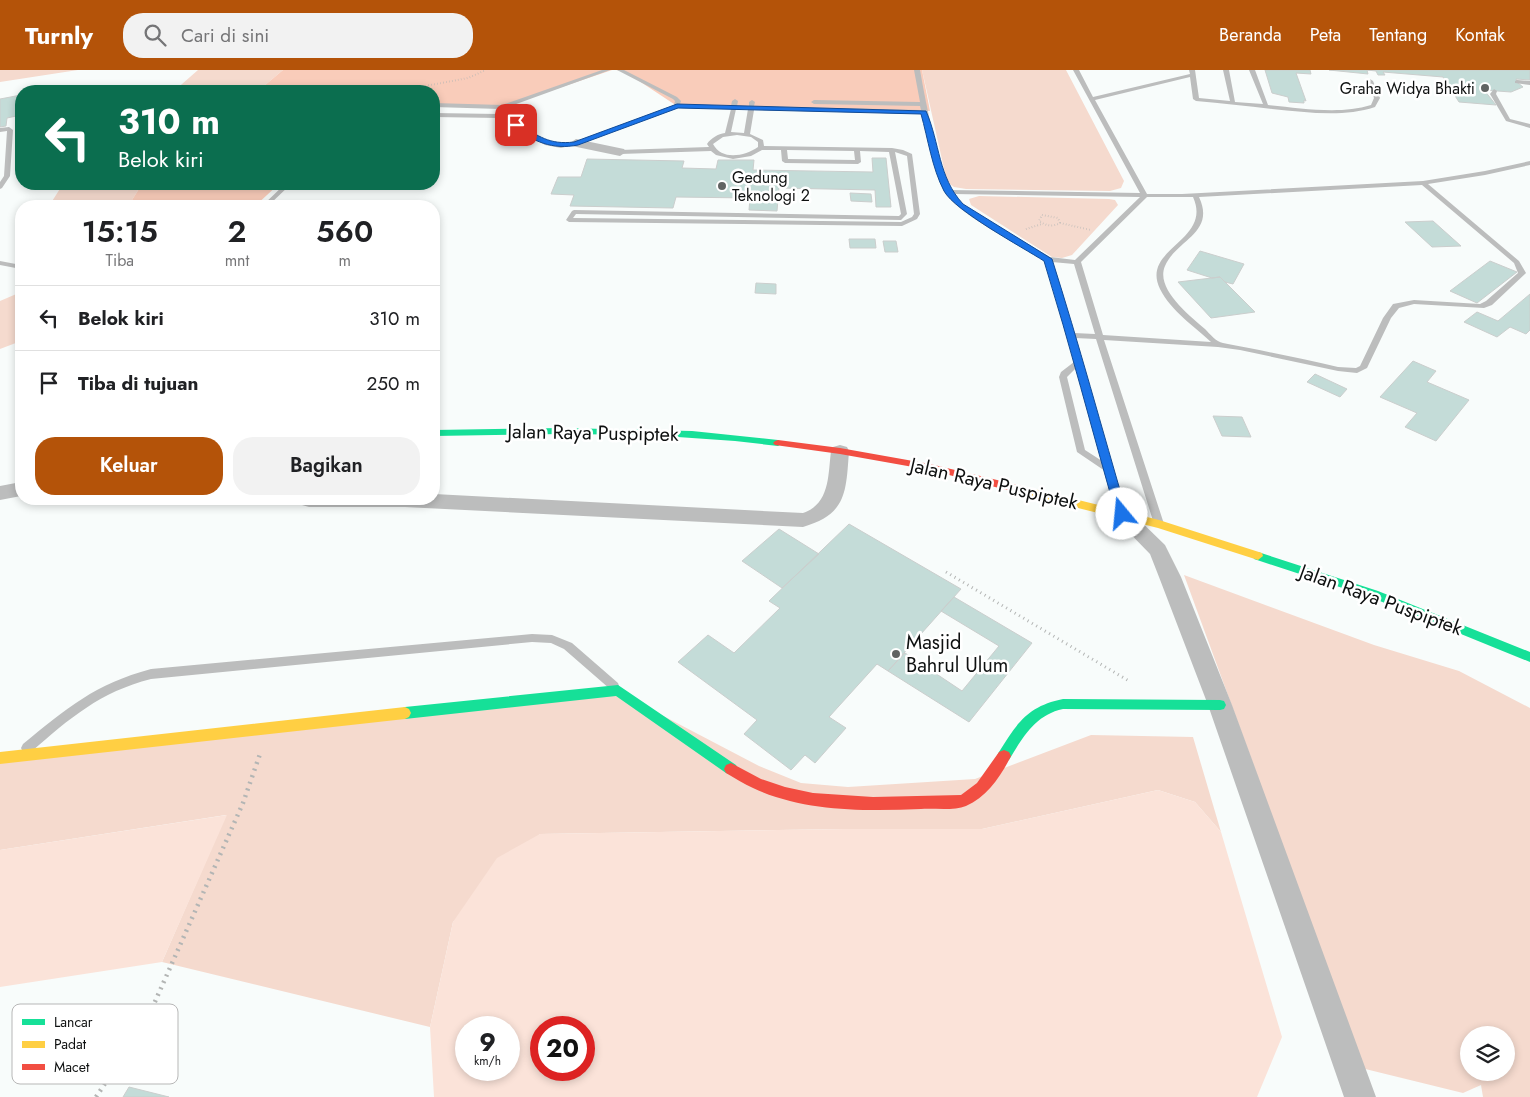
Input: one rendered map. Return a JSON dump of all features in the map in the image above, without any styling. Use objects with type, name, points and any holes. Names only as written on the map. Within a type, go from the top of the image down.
[{"type":"street","points":[[576,144],[620,152]]},
{"type":"street","name":"Jalan Raya Puspiptek","points":[[440,433],[584,430],[721,435],[840,451],[989,480],[1159,524],[1374,594],[1530,658]]},
{"type":"street","points":[[440,502],[803,520],[825,510],[835,495],[840,451]]},
{"type":"street","points":[[0,493],[15,490]]},
{"type":"street","points":[[1122,514],[1158,550],[1220,705],[1360,1097]]},
{"type":"street","points":[[1158,550],[1159,524]]},
{"type":"street","points":[[0,758],[618,690],[743,777],[769,788],[806,799],[838,803],[962,801],[976,794],[984,787],[1035,712],[1046,707],[1063,704],[1220,705]]},
{"type":"lane","points":[[440,105],[503,106],[607,70]]},
{"type":"lane","points":[[620,70],[678,104]]},
{"type":"lane","points":[[917,70],[924,112],[948,192],[960,206],[1048,259],[1077,262]]},
{"type":"lane","points":[[1076,70],[1144,196]]},
{"type":"lane","points":[[1226,70],[1233,103]]},
{"type":"lane","points":[[1252,70],[1266,106]]},
{"type":"lane","points":[[1092,100],[1193,73],[1197,100],[1356,112],[1373,106],[1377,98],[1370,82]]},
{"type":"lane","points":[[1517,82],[1530,83]]},
{"type":"lane","points":[[1494,91],[1493,94],[1508,120],[1530,126]]},
{"type":"lane","points":[[440,115],[500,116],[547,144],[561,146],[576,144],[678,104],[922,104]]},
{"type":"lane","points":[[728,134],[735,104]]},
{"type":"lane","points":[[752,104],[924,112]]},
{"type":"lane","points":[[746,134],[752,104]]},
{"type":"lane","points":[[500,116],[503,106]]},
{"type":"lane","points":[[0,130],[9,128],[10,130],[7,176],[0,187]]},
{"type":"lane","points":[[712,149],[710,144],[712,141],[728,134],[753,136],[761,141],[761,148]]},
{"type":"lane","points":[[620,152],[712,149],[724,155],[738,156],[752,154],[761,148],[784,150],[901,151],[910,155],[917,214],[912,221],[902,224],[569,220],[574,212],[898,218],[903,217],[904,214],[917,214]]},
{"type":"lane","points":[[784,150],[785,161],[858,162],[857,150]]},
{"type":"lane","points":[[892,150],[904,214]]},
{"type":"lane","points":[[948,192],[1144,196],[1195,195],[1423,183],[1486,173],[1530,163]]},
{"type":"lane","points":[[1072,335],[1218,345],[1240,348],[1338,370],[1357,371],[1363,368],[1386,318],[1399,304],[1414,302],[1475,306],[1489,303],[1522,274],[1520,265],[1423,183]]},
{"type":"lane","points":[[272,200],[282,190]]},
{"type":"lane","points":[[1195,195],[1200,208],[1200,222],[1191,235],[1168,254],[1163,262],[1160,274],[1164,289],[1175,303],[1218,345]]},
{"type":"lane","points":[[1077,262],[1144,196]]},
{"type":"lane","points":[[606,221],[609,213]]},
{"type":"lane","points":[[657,222],[659,214]]},
{"type":"lane","points":[[744,222],[745,214]]},
{"type":"lane","points":[[705,222],[706,215]]},
{"type":"lane","points":[[791,224],[792,215]]},
{"type":"lane","points":[[1048,259],[1072,335],[1078,364],[1122,514]]},
{"type":"lane","points":[[1077,262],[1159,524]]},
{"type":"lane","points":[[0,263],[15,266]]},
{"type":"lane","points":[[1078,364],[1064,374],[1063,377],[1081,452],[1108,469]]},
{"type":"lane","points":[[16,756],[89,698],[114,684],[150,674],[532,638],[552,639],[568,646],[618,690]]},
{"type":"path","points":[[423,85],[468,78],[486,70]]},
{"type":"path","points":[[1060,223],[1058,218],[1053,216],[1042,215],[1038,221],[1052,226],[1060,223],[1105,234]]},
{"type":"path","points":[[946,572],[1113,670],[1143,690],[1155,704]]},
{"type":"path","points":[[154,1004],[242,803],[270,728]]},
{"type":"path","points":[[96,1097],[105,1084]]},
{"type":"shaded area","points":[[0,70],[78,70],[0,82]]},
{"type":"shaded area","points":[[198,70],[283,70],[265,85],[181,85]]},
{"type":"shaded area","points":[[283,70],[612,70],[503,107],[440,105],[440,85],[265,85]]},
{"type":"shaded area","points":[[616,70],[922,70],[930,111],[677,106],[624,71]]},
{"type":"shaded area","points":[[922,70],[1066,70],[1124,181],[1121,188],[1110,191],[966,189],[954,187],[947,182]]},
{"type":"shaded area","points":[[59,190],[138,190],[132,200],[53,200]]},
{"type":"shaded area","points":[[138,190],[272,190],[262,200],[132,200]]},
{"type":"shaded area","points":[[979,196],[1109,199],[1115,200],[1118,205],[1072,255],[1062,258],[1052,257],[971,205],[969,199]]},
{"type":"shaded area","points":[[15,295],[15,343],[0,349],[0,301]]},
{"type":"shaded area","points":[[1184,575],[1374,645],[1459,671],[1530,708],[1530,1097],[1483,1097],[1481,1085],[1463,1093],[1349,1065],[1255,769]]},
{"type":"shaded area","points":[[610,688],[759,766],[801,783],[848,787],[975,779],[1091,735],[1193,737],[1221,832],[1195,802],[1158,790],[982,829],[844,829],[540,834],[453,922],[430,1027],[162,962],[226,815],[0,850],[0,755]]},
{"type":"shaded area","points":[[1158,790],[1195,802],[1221,832],[1282,1037],[1257,1097],[434,1097],[430,1027],[453,922],[497,858],[540,834],[844,829],[982,829]]},
{"type":"shaded area","points":[[227,815],[162,962],[0,987],[0,850]]},
{"type":"building","name":"Graha Widya Bhakti","points":[[1265,70],[1310,70],[1311,74],[1296,73],[1306,101],[1304,100],[1304,103],[1289,102],[1288,97],[1272,93]]},
{"type":"building","points":[[1329,70],[1367,70],[1368,74]]},
{"type":"building","name":"Graha Widya Bhakti","points":[[1367,70],[1530,70],[1530,80],[1516,79],[1523,87],[1511,92],[1484,90],[1496,105],[1459,102],[1443,77],[1383,72],[1385,75],[1378,75],[1376,71]]},
{"type":"building","points":[[15,96],[15,116],[7,118],[6,126],[0,127],[0,99]]},
{"type":"building","name":"Gedung Teknologi 2","points":[[872,158],[886,158],[891,207],[876,207],[875,190],[779,188],[777,211],[749,210],[750,198],[676,197],[673,208],[570,206],[574,195],[551,194],[558,177],[581,177],[587,159],[684,161],[682,168],[716,169],[718,160],[754,160],[753,170],[873,172]]},
{"type":"building","points":[[850,193],[871,194],[872,202],[851,201]]},
{"type":"building","points":[[1433,221],[1461,246],[1432,247],[1405,222]]},
{"type":"building","points":[[849,239],[875,239],[876,248],[850,248]]},
{"type":"building","points":[[883,241],[896,241],[898,252],[885,252]]},
{"type":"building","points":[[1200,251],[1244,264],[1233,284],[1225,282],[1220,277],[1212,278],[1187,270]]},
{"type":"building","points":[[1490,261],[1517,272],[1477,303],[1450,291]]},
{"type":"building","points":[[1220,277],[1255,312],[1211,318],[1178,282]]},
{"type":"building","points":[[756,283],[776,284],[776,294],[755,293]]},
{"type":"building","points":[[1530,294],[1530,330],[1526,334],[1510,327],[1497,337],[1464,322],[1477,312],[1498,321]]},
{"type":"building","points":[[1413,361],[1436,371],[1427,382],[1469,400],[1436,441],[1405,427],[1417,413],[1380,397]]},
{"type":"building","points":[[1315,374],[1347,389],[1340,397],[1307,382]]},
{"type":"building","points":[[1213,416],[1242,417],[1251,437],[1222,436]]},
{"type":"building","points":[[849,524],[961,589],[888,671],[877,664],[829,717],[846,728],[815,763],[805,755],[791,770],[744,734],[757,720],[678,662],[708,635],[734,653],[780,608],[769,601]]},
{"type":"building","points":[[779,529],[819,554],[782,588],[742,561]]},
{"type":"building","points":[[954,597],[1032,643],[969,722],[888,671],[905,653],[962,691],[999,646],[941,611]]},
{"type":"building","points":[[129,1087],[169,1097],[123,1097]]},
{"type":"traffic: fast","points":[[440,433],[649,432],[692,434],[778,443]]},
{"type":"traffic: fast","points":[[1258,556],[1374,594],[1530,657]]},
{"type":"traffic: fast","points":[[405,713],[618,690],[731,769]]},
{"type":"traffic: fast","points":[[1004,756],[1015,737],[1027,722],[1034,715],[1052,706],[1063,704],[1220,705]]},
{"type":"traffic: slow","points":[[1030,492],[1159,524],[1258,556]]},
{"type":"traffic: slow","points":[[0,758],[405,713]]},
{"type":"traffic: jam","points":[[778,443],[840,451],[930,467],[1030,492]]},
{"type":"traffic: jam","points":[[731,769],[757,784],[785,794],[813,800],[843,803],[962,801],[982,788],[1004,756]]},
{"type":"place","name":"Graha Widya Bhakti","points":[[1485,88]]},
{"type":"place","name":"Gedung Teknologi 2","points":[[722,186]]},
{"type":"place","name":"Masjid Bahrul Ulum","points":[[896,654]]},
{"type":"route","points":[[516,125],[547,144],[561,146],[576,144],[677,106],[924,112],[948,192],[960,206],[1048,259],[1072,335],[1078,364],[1122,514]]}]
